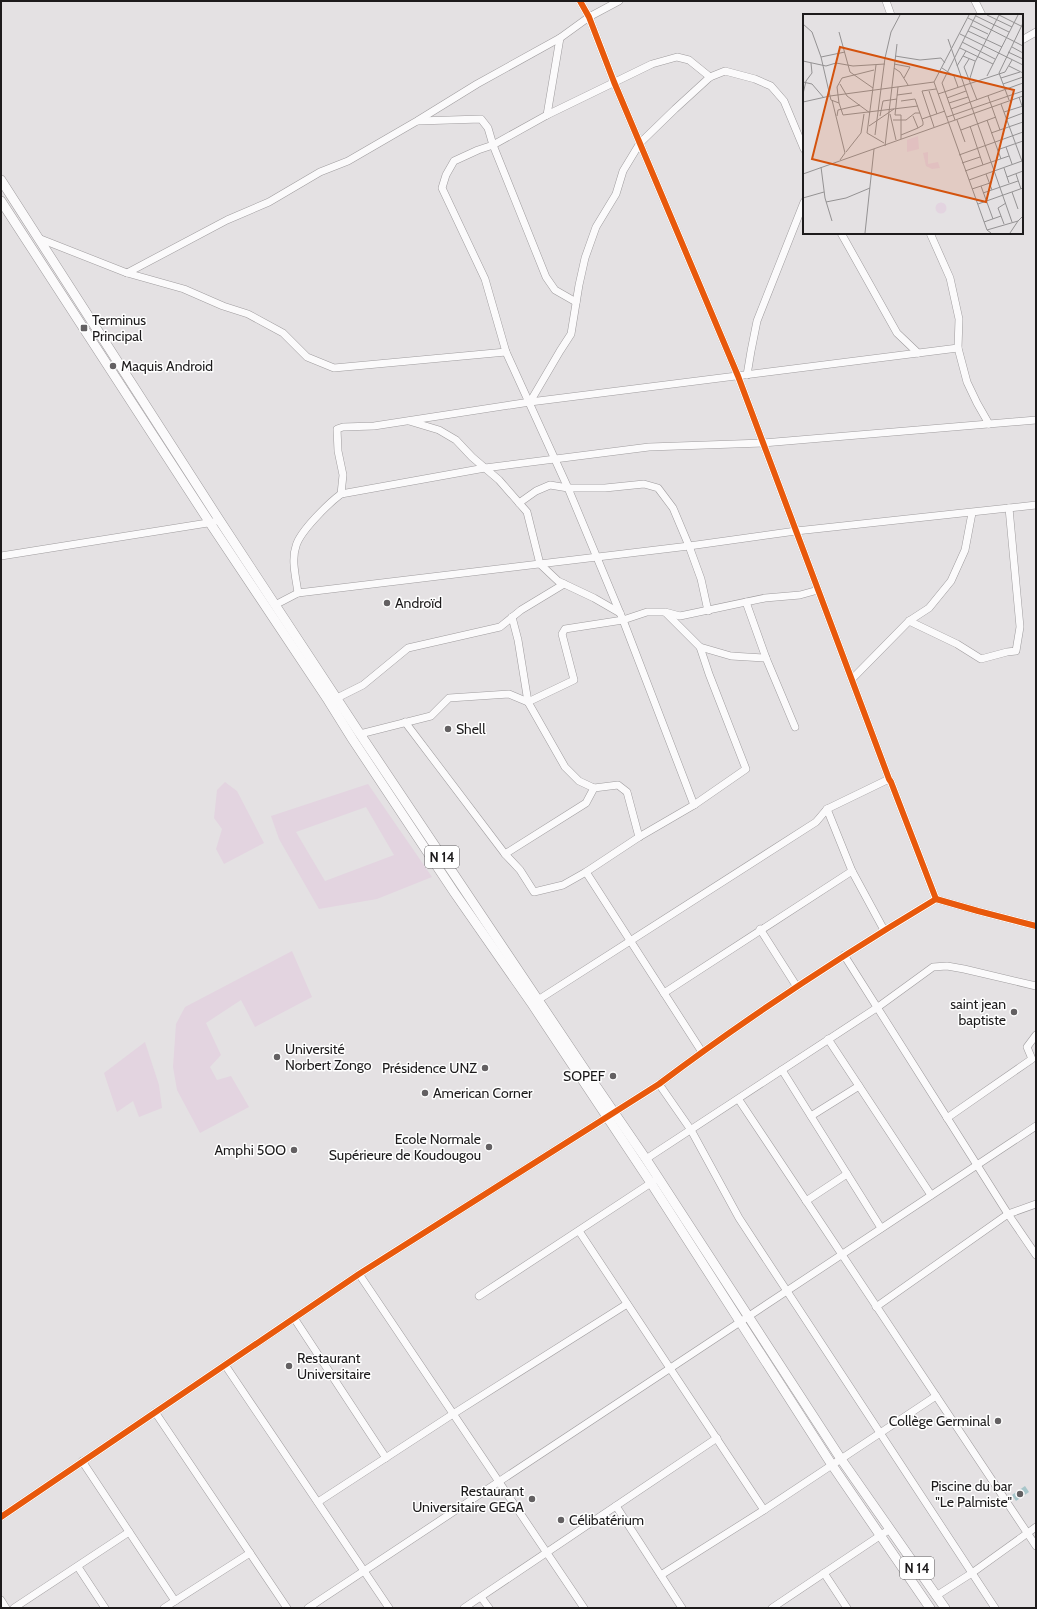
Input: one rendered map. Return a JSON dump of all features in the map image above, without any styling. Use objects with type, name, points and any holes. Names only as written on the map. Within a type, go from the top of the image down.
[{"type":"main road","name":"N 14","points":[[1,180],[360,734],[646,1159],[655,1180],[740,1322],[832,1465],[930,1608]]},
{"type":"main road","name":"N 14","points":[[1,201],[210,523],[454,892],[532,1004],[606,1117],[655,1180],[749,1316],[841,1459],[944,1608]]},
{"type":"street","points":[[580,1],[589,17],[614,82],[738,376],[889,779],[915,841],[936,899]]},
{"type":"street","points":[[127,273],[227,220],[269,202],[320,172],[348,161],[477,84],[560,38],[589,17],[619,1]]},
{"type":"street","points":[[886,1],[891,14]]},
{"type":"street","points":[[976,1],[982,14]]},
{"type":"street","points":[[1023,39],[1036,32]]},
{"type":"street","points":[[547,115],[560,38]]},
{"type":"street","points":[[694,805],[623,620],[568,488],[506,352],[485,279],[442,188],[446,175],[454,161],[493,145],[547,115],[652,64],[677,57],[689,60],[710,77]]},
{"type":"street","points":[[530,402],[571,334],[585,258],[596,227],[616,194],[623,171],[640,143],[710,77],[725,71],[771,86],[784,101],[803,147]]},
{"type":"street","points":[[417,121],[481,119],[488,128],[493,145],[546,277],[555,290],[576,302]]},
{"type":"street","points":[[747,375],[750,350],[758,321],[803,205]]},
{"type":"street","points":[[842,234],[897,333],[918,353]]},
{"type":"street","points":[[930,234],[950,278],[959,319],[958,348],[967,382],[989,424]]},
{"type":"street","points":[[38,238],[127,273],[184,289],[223,306],[248,314],[283,334],[308,357],[334,368],[506,352]]},
{"type":"street","points":[[341,494],[343,475],[338,451],[337,430],[343,427],[374,426],[530,402],[958,348]]},
{"type":"street","points":[[407,420],[439,430],[456,440],[472,457],[499,480],[527,512],[540,564],[558,581],[594,598],[620,613]]},
{"type":"street","points":[[298,593],[294,568],[296,545],[329,502],[341,494],[485,468],[650,447],[763,443],[1036,420]]},
{"type":"street","points":[[519,503],[536,491],[550,486],[568,488],[605,488],[644,484],[658,488],[673,508],[689,546],[701,579],[708,611]]},
{"type":"street","points":[[275,604],[298,593],[796,532],[1036,505]]},
{"type":"street","points":[[909,621],[957,644],[981,659],[1016,651],[1020,626],[1009,508]]},
{"type":"street","points":[[852,679],[909,621],[929,608],[951,581],[965,550],[972,512]]},
{"type":"street","points":[[1,556],[210,523],[220,520]]},
{"type":"street","points":[[337,698],[363,686],[408,648],[500,627],[521,610],[564,584]]},
{"type":"street","points":[[360,734],[431,716],[450,698],[509,694],[528,702],[574,680],[562,634],[565,629],[623,620],[646,612],[665,612],[680,616],[765,598],[800,595],[818,590]]},
{"type":"street","points":[[746,602],[766,658],[795,727]]},
{"type":"street","points":[[405,722],[505,854],[520,870],[534,892],[563,885],[586,872],[639,837],[694,805],[746,769],[700,647],[665,612]]},
{"type":"street","points":[[512,617],[518,640],[528,702],[565,767],[579,781],[594,788],[618,786],[627,792],[639,837]]},
{"type":"street","points":[[700,647],[731,656],[766,658]]},
{"type":"street","points":[[538,1000],[631,942],[816,822],[827,809],[889,779]]},
{"type":"street","points":[[505,854],[586,803],[594,788]]},
{"type":"street","points":[[827,809],[852,871],[884,930]]},
{"type":"street","points":[[664,993],[760,929],[852,871]]},
{"type":"street","points":[[586,872],[631,942],[642,956],[702,1052]]},
{"type":"street","points":[[1,1517],[359,1274],[659,1084],[702,1052],[844,955],[936,899],[978,912],[1036,926]]},
{"type":"street","points":[[760,929],[797,987]]},
{"type":"street","points":[[844,955],[1008,1214],[1036,1255]]},
{"type":"street","points":[[646,1159],[878,1007],[933,967],[947,966],[1036,986]]},
{"type":"street","points":[[947,1118],[1032,1059],[1027,1047],[1036,1035]]},
{"type":"street","points":[[828,1039],[931,1195]]},
{"type":"street","points":[[782,1070],[881,1228]]},
{"type":"street","points":[[659,1084],[691,1130],[739,1218],[995,1608]]},
{"type":"street","points":[[811,1116],[859,1086]]},
{"type":"street","points":[[738,1100],[1036,1546]]},
{"type":"street","points":[[308,1608],[1036,1126]]},
{"type":"street","points":[[806,1201],[847,1174]]},
{"type":"street","points":[[479,1296],[655,1180]]},
{"type":"street","points":[[876,1307],[1008,1214],[1036,1204]]},
{"type":"street","points":[[579,1231],[764,1510]]},
{"type":"street","points":[[359,1274],[582,1608]]},
{"type":"street","points":[[318,1502],[453,1414],[627,1304]]},
{"type":"street","points":[[294,1318],[386,1458]]},
{"type":"street","points":[[225,1365],[389,1608]]},
{"type":"street","points":[[661,1576],[936,1396]]},
{"type":"street","points":[[155,1412],[287,1608]]},
{"type":"street","points":[[464,1608],[717,1438]]},
{"type":"street","points":[[82,1461],[175,1601]]},
{"type":"street","points":[[616,1506],[682,1608]]},
{"type":"street","points":[[936,1596],[972,1573],[1036,1527]]},
{"type":"street","points":[[772,1608],[890,1529]]},
{"type":"street","points":[[14,1608],[129,1532]]},
{"type":"street","points":[[164,1608],[250,1553]]},
{"type":"street","points":[[78,1566],[105,1608]]},
{"type":"street","points":[[824,1573],[847,1608]]},
{"type":"street","points":[[481,1597],[489,1608]]},
{"type":"street","points":[[1,1600],[6,1608]]},
{"type":"shaded area","points":[[225,782],[237,791],[264,843],[224,864],[216,849],[222,829],[214,818],[217,790]]},
{"type":"shaded area","points":[[368,784],[432,877],[377,899],[319,909],[279,839],[271,816]],"holes":[[[366,807],[394,855],[325,881],[296,832]]]},
{"type":"shaded area","points":[[292,951],[312,997],[255,1027],[241,1000],[206,1023],[221,1055],[210,1067],[217,1080],[231,1076],[249,1107],[200,1133],[177,1090],[173,1067],[176,1024],[185,1007]]},
{"type":"shaded area","points":[[145,1042],[159,1085],[162,1108],[139,1117],[133,1101],[117,1112],[104,1073]]},
{"type":"water","name":"Piscine du bar \"Le Palmiste\"","points":[[1025,1486],[1029,1492],[1016,1501],[1012,1495]]},
{"type":"cycle path","points":[[580,1],[589,17],[614,82],[738,376],[889,779],[936,899]]},
{"type":"cycle path","points":[[1,1517],[359,1274],[659,1084],[726,1035],[795,988],[936,899],[1036,926]]},
{"type":"place","name":"Terminus Principal","points":[[84,328]]},
{"type":"place","name":"Maquis Android","points":[[113,366]]},
{"type":"place","name":"Androïd","points":[[387,603]]},
{"type":"place","name":"Shell","points":[[448,729]]},
{"type":"place","name":"saint jean baptiste","points":[[1014,1012]]},
{"type":"place","name":"Université Norbert Zongo","points":[[277,1057]]},
{"type":"place","name":"Présidence UNZ","points":[[485,1068]]},
{"type":"place","name":"SOPEF","points":[[613,1076]]},
{"type":"place","name":"American Corner","points":[[425,1093]]},
{"type":"place","name":"Ecole Normale Supérieure de Koudougou","points":[[489,1147]]},
{"type":"place","name":"Amphi 5OO","points":[[294,1150]]},
{"type":"place","name":"Restaurant Universitaire","points":[[289,1366]]},
{"type":"place","name":"Collège Germinal","points":[[998,1421]]},
{"type":"place","name":"Piscine du bar \"Le Palmiste\"","points":[[1020,1494]]},
{"type":"place","name":"Restaurant Universitaire GEGA","points":[[532,1499]]},
{"type":"place","name":"Célibatérium","points":[[561,1520]]}]
